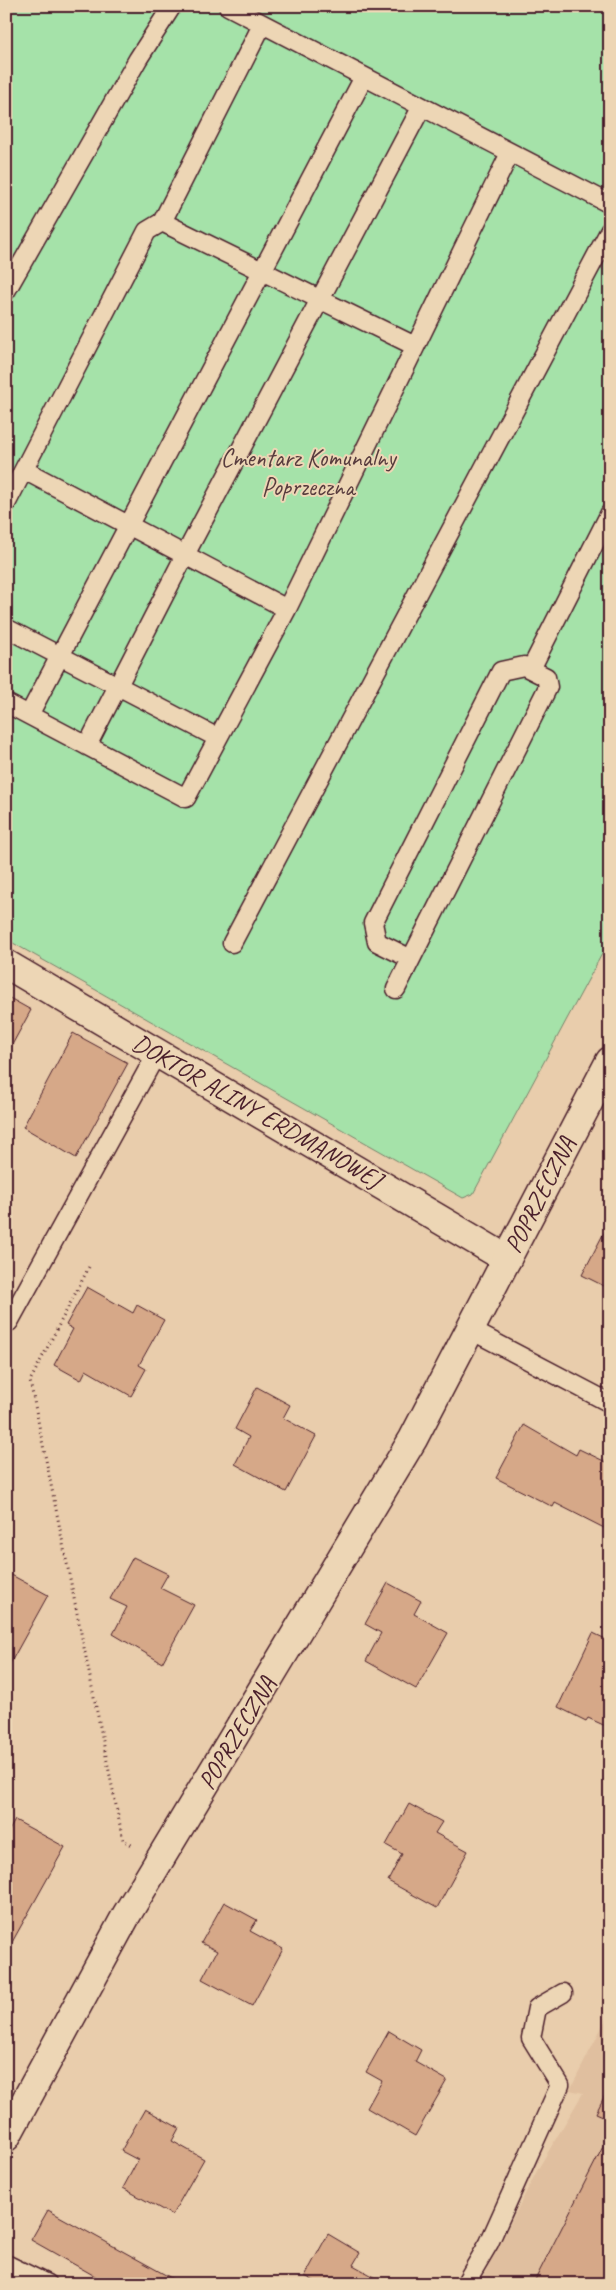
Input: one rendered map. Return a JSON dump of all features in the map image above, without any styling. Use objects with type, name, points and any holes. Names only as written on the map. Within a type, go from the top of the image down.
[{"type":"street","name":"DOKTOR ALINY ERDMANOWEJ","points":[[6,964],[507,1259]]},
{"type":"street","name":"POPRZECZNA","points":[[6,2137],[127,1914],[413,1439],[610,1061]]},
{"type":"lane","points":[[6,291],[138,59],[172,6]]},
{"type":"lane","points":[[228,6],[421,108],[610,204]]},
{"type":"lane","points":[[6,504],[147,231],[162,222],[262,25]]},
{"type":"lane","points":[[29,715],[364,78]]},
{"type":"lane","points":[[87,746],[185,555],[421,108]]},
{"type":"lane","points":[[6,703],[186,798],[287,609],[510,153]]},
{"type":"lane","points":[[162,222],[415,346]]},
{"type":"lane","points":[[232,943],[610,230]]},
{"type":"lane","points":[[24,470],[287,609]]},
{"type":"lane","points":[[531,669],[610,513]]},
{"type":"lane","points":[[6,628],[218,738]]},
{"type":"lane","points":[[396,989],[548,687],[546,677],[524,666],[501,671],[373,923],[377,942],[411,959]]},
{"type":"lane","points":[[9,1322],[157,1052]]},
{"type":"lane","points":[[469,1329],[610,1403]]},
{"type":"lane","points":[[465,2284],[489,2243],[560,2085],[531,2038],[537,2008],[563,1993]]},
{"type":"lane","points":[[8,2265],[47,2284]]},
{"type":"path","points":[[89,1267],[30,1381],[123,1840],[135,1846]]},
{"type":"shaded area","points":[[610,2011],[610,2284],[479,2284],[538,2169],[583,2093],[570,2090]]},
{"type":"green space","name":"Cmentarz Komunalny Poprzeczna","points":[[6,6],[610,6],[610,939],[473,1194],[463,1198],[6,939]]},
{"type":"building","points":[[6,996],[31,1010],[6,1056]]},
{"type":"building","points":[[73,1033],[128,1063],[76,1158],[23,1127]]},
{"type":"building","points":[[610,1221],[610,1289],[582,1275]]},
{"type":"building","points":[[87,1287],[133,1313],[137,1305],[164,1320],[139,1365],[146,1369],[131,1396],[86,1370],[81,1380],[54,1365],[73,1329],[66,1325]]},
{"type":"building","points":[[257,1387],[290,1405],[283,1418],[316,1436],[286,1492],[235,1464],[249,1437],[235,1429]]},
{"type":"building","points":[[524,1425],[576,1455],[579,1449],[610,1464],[610,1531],[555,1503],[553,1507],[496,1478]]},
{"type":"building","points":[[133,1557],[168,1574],[160,1588],[194,1605],[162,1663],[113,1634],[127,1607],[110,1599]]},
{"type":"building","points":[[6,1572],[48,1595],[6,1671]]},
{"type":"building","points":[[388,1583],[421,1601],[414,1614],[448,1633],[416,1689],[366,1661],[381,1633],[365,1624]]},
{"type":"building","points":[[593,1633],[610,1641],[610,1728],[588,1718],[586,1721],[558,1707]]},
{"type":"building","points":[[409,1804],[442,1822],[435,1833],[468,1851],[437,1908],[388,1881],[402,1854],[386,1845]]},
{"type":"building","points":[[15,1820],[65,1847],[6,1953],[6,1836]]},
{"type":"building","points":[[224,1902],[257,1920],[250,1931],[283,1949],[252,2006],[202,1979],[217,1951],[201,1943]]},
{"type":"building","points":[[389,2031],[421,2050],[415,2062],[447,2080],[415,2136],[367,2108],[382,2081],[366,2072]]},
{"type":"building","points":[[610,2085],[610,2119],[596,2113]]},
{"type":"building","points":[[145,2109],[179,2128],[172,2141],[204,2159],[172,2215],[123,2188],[138,2160],[121,2151]]},
{"type":"building","points":[[610,2133],[610,2267],[601,2284],[533,2284]]},
{"type":"building","points":[[48,2210],[182,2284],[109,2284],[31,2240]]},
{"type":"building","points":[[328,2234],[360,2253],[353,2265],[387,2284],[320,2284],[305,2276]]}]
